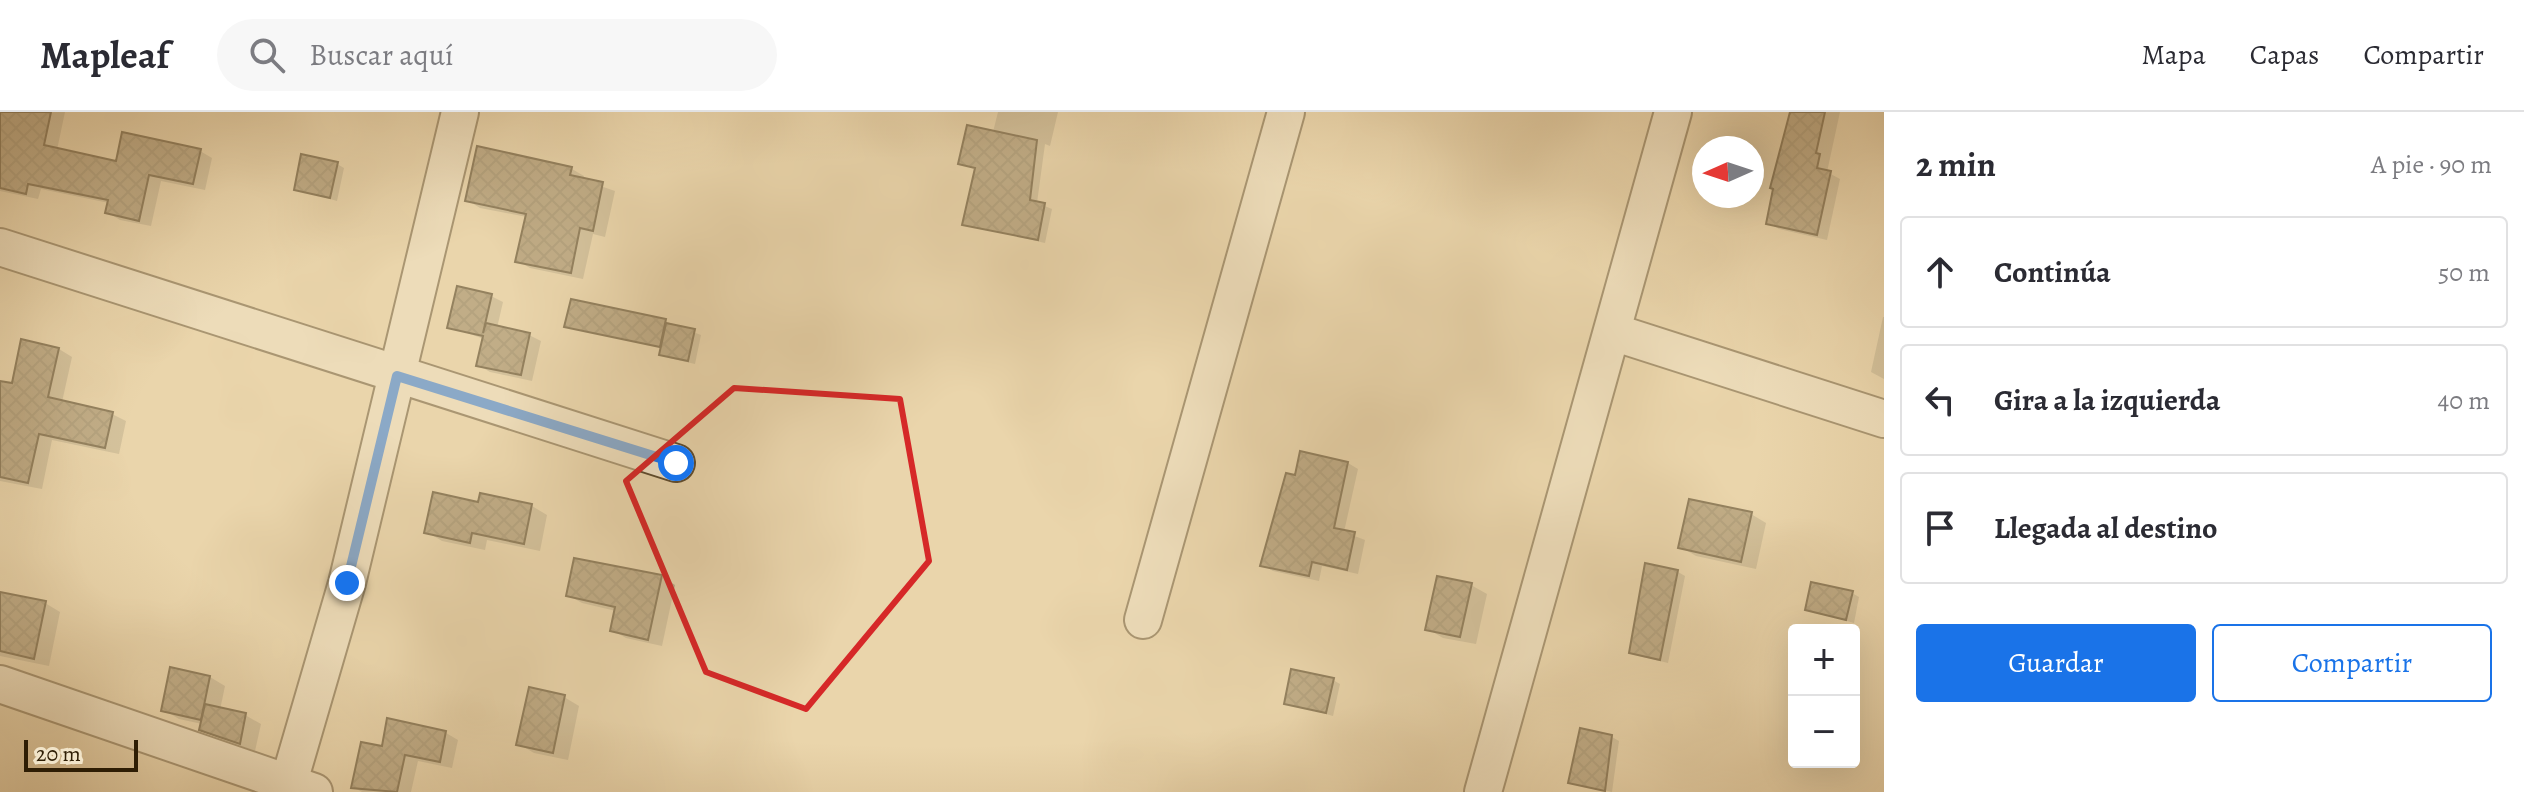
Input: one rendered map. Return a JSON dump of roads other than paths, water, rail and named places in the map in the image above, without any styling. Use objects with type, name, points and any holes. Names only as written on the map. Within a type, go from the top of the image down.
[{"type":"street","points":[[0,684],[296,789],[460,112]]},
{"type":"street","points":[[1143,620],[1286,112]]},
{"type":"street","points":[[1488,791],[1673,112]]},
{"type":"street","points":[[0,247],[676,463]]},
{"type":"street","points":[[1613,332],[1884,419]]}]
